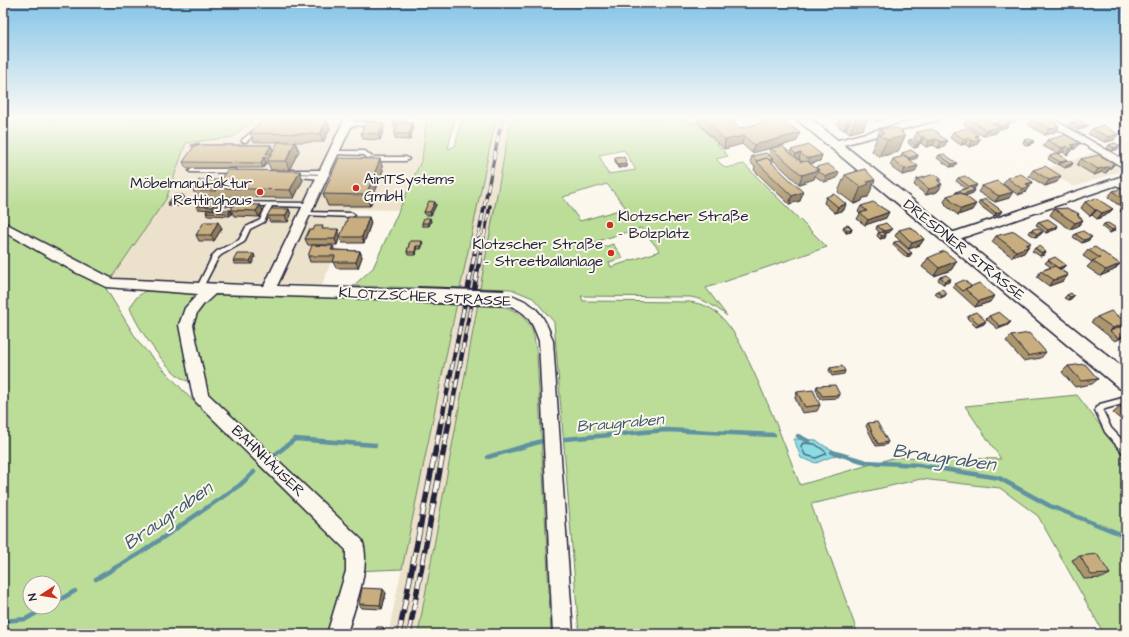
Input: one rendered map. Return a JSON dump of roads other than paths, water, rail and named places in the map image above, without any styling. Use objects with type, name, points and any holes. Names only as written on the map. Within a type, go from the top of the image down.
[{"type":"main road","name":"DRESDNER STRASSE","points":[[840,148],[1126,382]]},
{"type":"street","points":[[269,290],[327,171],[336,148]]},
{"type":"street","points":[[1095,148],[1126,166]]},
{"type":"street","points":[[949,238],[1120,180]]},
{"type":"street","name":"KLOTZSCHER STRASSE","points":[[3,226],[80,269],[111,284],[199,289],[504,298],[519,302],[532,311],[541,325],[546,341],[563,634]]},
{"type":"street","name":"BAHNHÄUSER","points":[[213,289],[198,301],[190,312],[186,325],[201,397],[355,546],[355,571],[338,634]]},
{"type":"lane","points":[[333,154],[365,154],[371,159],[406,159]]},
{"type":"lane","points":[[192,171],[239,173],[232,175]]},
{"type":"lane","points":[[285,174],[327,171]]},
{"type":"lane","points":[[1120,180],[1126,189]]},
{"type":"lane","points":[[228,204],[270,205],[352,215]]},
{"type":"lane","points":[[199,289],[215,257],[219,253],[242,241],[248,228],[262,220],[270,205]]},
{"type":"lane","points":[[1126,400],[1103,406],[1099,410],[1108,430],[1126,450]]},
{"type":"water","points":[[794,439],[816,440],[833,450],[836,455],[816,463],[801,458]]},
{"type":"waterway","name":"Braugraben","points":[[565,439],[666,430],[774,435]]},
{"type":"waterway","name":"Braugraben","points":[[798,436],[808,441]]},
{"type":"waterway","name":"Braugraben","points":[[271,458],[295,439],[375,445]]},
{"type":"waterway","name":"Braugraben","points":[[488,457],[542,441]]},
{"type":"waterway","name":"Braugraben","points":[[832,452],[866,462],[918,465],[999,478],[1050,506],[1118,533],[1126,539]]},
{"type":"waterway","name":"Braugraben","points":[[96,579],[139,554],[240,485],[254,472]]},
{"type":"waterway","name":"Braugraben","points":[[62,598],[75,591]]},
{"type":"waterway","name":"Braugraben","points":[[3,621],[26,619],[33,615]]},
{"type":"railway","points":[[475,253],[496,148]]},
{"type":"railway","points":[[481,253],[490,206]]},
{"type":"railway","points":[[441,423],[475,252]]},
{"type":"railway","points":[[449,423],[481,252]]},
{"type":"railway","points":[[399,634],[441,422]]},
{"type":"railway","points":[[409,634],[449,422]]},
{"type":"place","name":"AirITSystems GmbH","points":[[356,188]]},
{"type":"place","name":"Möbelmanufaktur Rettinghaus","points":[[260,192]]},
{"type":"place","name":"Klotzscher Straße - Bolzplatz","points":[[610,225]]},
{"type":"place","name":"Klotzscher Straße - Streetballanlage","points":[[611,253]]}]
